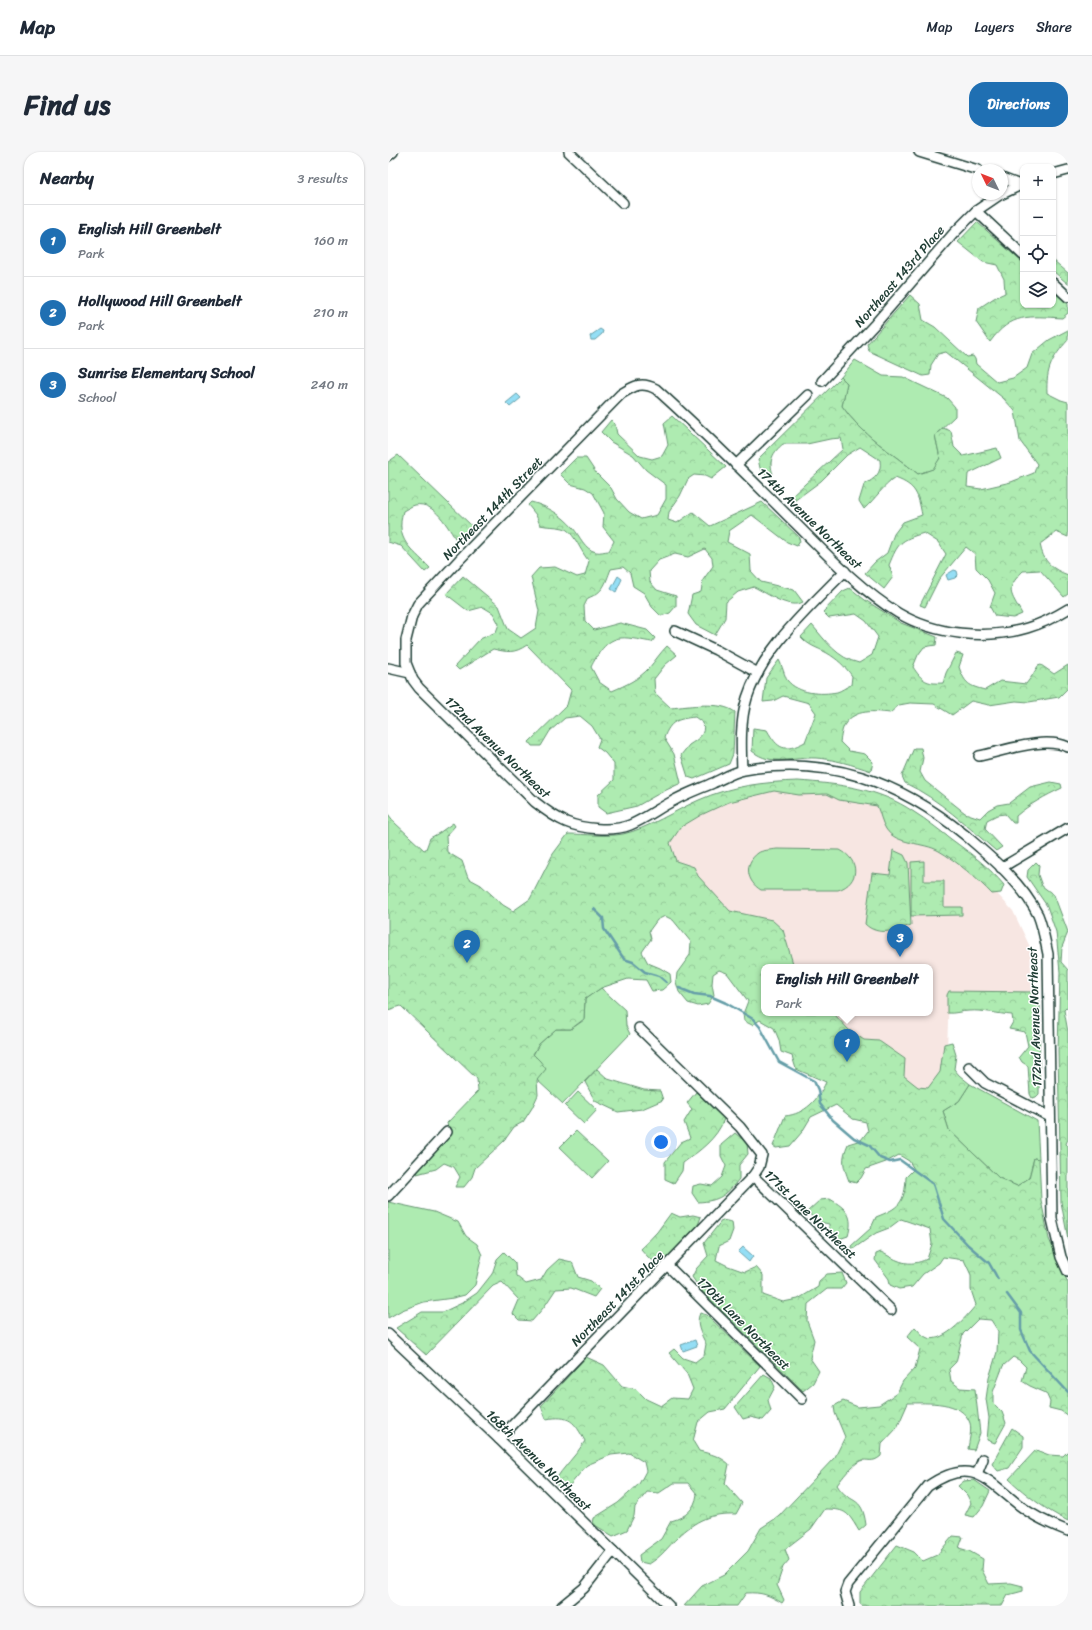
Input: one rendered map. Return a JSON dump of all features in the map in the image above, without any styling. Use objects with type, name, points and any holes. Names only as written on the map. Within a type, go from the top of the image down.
[{"type":"street","points":[[388,156],[393,152]]},
{"type":"street","points":[[568,152],[623,203]]},
{"type":"street","points":[[919,152],[972,168]]},
{"type":"street","points":[[1056,173],[1068,170]]},
{"type":"street","points":[[1008,180],[1020,184]]},
{"type":"street","name":"Northeast 143rd Place","points":[[1008,191],[1020,185]]},
{"type":"street","name":"Northeast 143rd Place","points":[[822,381],[875,324],[954,233],[976,211],[993,200]]},
{"type":"street","points":[[976,211],[1020,252]]},
{"type":"street","points":[[1056,286],[1068,296]]},
{"type":"street","name":"174th Avenue Northeast","points":[[640,384],[656,389],[845,571],[888,606],[899,613],[936,629],[958,633],[981,634],[1004,633],[1027,628],[1043,622],[1068,609]]},
{"type":"street","name":"Northeast 144th Street","points":[[410,673],[406,663],[406,640],[412,616],[418,604],[621,394],[640,384]]},
{"type":"street","points":[[736,465],[808,395]]},
{"type":"street","points":[[742,770],[741,741],[743,718],[747,698],[758,672],[768,654],[845,571]]},
{"type":"street","points":[[675,631],[758,672]]},
{"type":"street","points":[[388,668],[410,673]]},
{"type":"street","name":"172nd Avenue Northeast","points":[[410,673],[419,688],[534,802],[567,823],[600,829],[629,825],[675,800],[742,770],[791,765],[826,768],[861,776],[895,789],[917,800],[952,825],[1001,868],[1020,888],[1037,914],[1042,927],[1048,954],[1052,1218],[1061,1257],[1068,1272]]},
{"type":"street","points":[[978,756],[1045,742],[1063,744],[1068,747]]},
{"type":"street","points":[[1001,868],[1068,828]]},
{"type":"street","name":"171st Lane Northeast","points":[[639,1028],[740,1127],[759,1150],[762,1155],[759,1167],[753,1176],[890,1310]]},
{"type":"street","points":[[969,1067],[985,1083],[1050,1117]]},
{"type":"street","points":[[388,1196],[447,1132]]},
{"type":"street","name":"Northeast 141st Place","points":[[499,1439],[753,1176]]},
{"type":"street","name":"170th Lane Northeast","points":[[667,1266],[802,1399]]},
{"type":"street","name":"168th Avenue Northeast","points":[[388,1334],[499,1439],[669,1606]]},
{"type":"street","points":[[977,1474],[983,1459]]},
{"type":"street","points":[[849,1606],[845,1592],[848,1584],[928,1486],[941,1477],[953,1472],[977,1474],[982,1476],[996,1485],[1038,1519],[1068,1531]]},
{"type":"street","points":[[562,1606],[584,1588],[613,1551]]},
{"type":"shaded area","points":[[789,782],[826,787],[869,798],[978,873],[1013,911],[1030,947],[1032,997],[949,997],[944,1128],[829,1016],[933,1016],[933,964],[776,964],[674,867],[654,826],[741,788]]},
{"type":"green space","points":[[977,222],[1020,260],[1020,308],[1056,308],[1056,294],[1068,304],[1068,313],[1062,318],[1030,317],[1013,321],[1005,326],[990,342],[976,322],[979,308],[1005,293],[1004,279],[997,265],[983,262],[958,242]]},
{"type":"green space","points":[[1056,263],[1068,273],[1068,284],[1056,274]]},
{"type":"green space","points":[[910,295],[920,304],[923,320],[935,327],[967,357],[973,356],[976,364],[997,382],[1013,378],[1027,368],[1032,354],[1049,340],[1068,330],[1068,340],[1054,358],[1049,370],[1047,393],[1068,402],[1068,537],[1056,532],[1040,544],[1043,556],[1049,564],[1068,575],[1068,594],[1064,597],[1040,570],[1023,571],[1011,587],[1012,596],[1022,614],[1013,618],[995,616],[990,607],[995,593],[988,580],[976,568],[975,554],[966,547],[939,579],[925,607],[920,605],[946,554],[938,542],[924,533],[905,540],[898,547],[889,565],[893,577],[884,589],[865,573],[875,562],[887,553],[894,534],[903,522],[922,515],[918,497],[915,492],[908,484],[895,478],[886,485],[864,509],[859,501],[864,485],[879,472],[880,460],[860,447],[847,455],[821,481],[794,501],[792,496],[843,449],[841,438],[807,444],[783,444],[772,457],[771,465],[773,474],[768,477],[760,468],[758,459],[841,377],[847,383],[842,406],[858,425],[877,443],[918,474],[933,469],[940,458],[935,435],[943,428],[951,431],[954,447],[963,456],[997,448],[1001,458],[968,474],[967,487],[981,489],[1011,482],[1034,473],[1037,464],[1020,441],[1015,411],[1003,398],[946,352],[938,354],[931,365],[930,375],[923,376],[869,351],[867,344]]},
{"type":"green space","points":[[855,360],[883,376],[903,377],[947,398],[955,407],[955,416],[935,435],[940,458],[934,469],[918,474],[868,434],[858,425],[842,406],[847,383],[841,377]]},
{"type":"green space","points":[[672,416],[726,467],[711,479],[705,476],[694,475],[688,479],[680,496],[669,512],[668,520],[677,523],[693,512],[710,526],[762,502],[798,536],[800,541],[797,546],[787,542],[752,515],[729,531],[727,542],[750,554],[751,571],[761,582],[794,590],[803,602],[791,604],[778,600],[754,587],[738,592],[726,602],[725,618],[715,635],[696,625],[688,614],[692,595],[701,592],[703,580],[713,566],[712,558],[705,549],[688,557],[675,554],[659,560],[649,571],[650,582],[657,590],[676,596],[676,606],[670,613],[661,616],[652,607],[644,593],[633,586],[630,573],[623,567],[611,569],[601,590],[588,598],[584,606],[585,621],[594,630],[620,623],[647,630],[655,638],[652,642],[621,638],[606,644],[591,667],[599,682],[612,691],[637,679],[649,668],[667,646],[677,655],[665,665],[654,679],[655,693],[671,708],[696,705],[713,705],[721,706],[735,712],[733,754],[729,764],[694,779],[688,777],[681,755],[689,745],[702,734],[704,727],[703,723],[695,717],[679,720],[672,724],[666,732],[664,738],[674,754],[681,783],[637,806],[606,813],[598,807],[598,795],[614,780],[614,764],[605,753],[597,747],[600,739],[592,726],[580,716],[565,718],[550,731],[541,746],[532,746],[529,742],[567,705],[571,690],[527,645],[510,652],[493,649],[459,670],[455,666],[480,639],[496,632],[499,624],[493,613],[483,607],[468,611],[446,594],[463,576],[499,606],[508,629],[521,638],[536,628],[539,611],[531,577],[539,568],[555,567],[577,577],[585,575],[589,561],[571,533],[560,527],[540,525],[536,515],[528,505],[531,502],[559,515],[569,523],[588,548],[598,552],[609,551],[614,541],[603,527],[604,513],[593,493],[585,488],[570,484],[560,474],[576,458],[586,458],[596,473],[611,488],[617,499],[629,512],[641,519],[657,515],[666,499],[666,485],[646,470],[633,455],[611,442],[601,432],[611,420],[615,424],[617,434],[640,456],[652,459],[662,456],[668,445],[664,423]]},
{"type":"green space","points":[[398,455],[472,526],[457,541],[445,523],[435,511],[429,507],[415,505],[403,511],[401,530],[403,537],[411,549],[430,568],[425,572],[401,546],[388,542],[388,462]]},
{"type":"green space","points":[[850,588],[865,600],[901,623],[937,637],[936,645],[924,647],[918,655],[913,667],[919,676],[925,681],[943,683],[946,673],[956,653],[963,655],[959,667],[963,677],[968,683],[980,689],[985,690],[1000,681],[1026,684],[1038,666],[1041,665],[1054,674],[1068,665],[1068,688],[1059,697],[1029,702],[1016,701],[989,705],[971,701],[952,715],[934,704],[910,703],[899,705],[890,713],[859,713],[849,719],[844,726],[840,742],[849,751],[865,754],[873,762],[871,771],[844,763],[816,758],[775,760],[760,756],[752,751],[753,728],[767,730],[778,745],[782,747],[792,747],[805,742],[816,713],[809,703],[783,696],[773,701],[763,702],[766,678],[779,660],[787,680],[792,685],[803,691],[831,693],[851,685],[852,676],[841,663],[801,637],[812,625],[832,648],[851,661],[859,663],[872,655],[878,637],[866,621],[856,614],[829,618],[823,612],[843,591]]},
{"type":"green space","points":[[914,748],[921,748],[923,758],[920,772],[925,781],[965,813],[980,818],[988,810],[997,805],[1009,803],[1030,787],[1051,782],[1061,784],[1062,788],[1038,800],[1021,812],[1016,816],[1016,823],[1013,823],[1005,814],[997,815],[987,820],[985,829],[1002,847],[996,851],[941,805],[905,783],[902,776]]},
{"type":"green space","points":[[798,781],[828,784],[873,792],[887,797],[924,818],[986,866],[1004,885],[1001,893],[992,894],[967,871],[939,851],[896,838],[886,829],[877,806],[839,800],[827,794],[799,795],[774,791],[729,802],[701,815],[681,827],[670,843],[676,861],[694,867],[698,876],[730,911],[772,920],[783,930],[793,964],[761,964],[761,1016],[836,1016],[849,1030],[864,1040],[879,1041],[905,1059],[904,1076],[918,1087],[928,1088],[940,1072],[944,1044],[952,1042],[956,1055],[954,1069],[970,1084],[959,1101],[943,1111],[949,1130],[999,1178],[1017,1186],[1029,1178],[1034,1158],[1039,1159],[1041,1200],[1049,1239],[1068,1283],[1068,1416],[1061,1411],[1049,1408],[1050,1402],[1046,1393],[1022,1381],[1026,1367],[1019,1360],[1013,1357],[1003,1366],[993,1392],[993,1403],[1002,1412],[1006,1423],[995,1443],[987,1440],[989,1418],[986,1399],[989,1378],[997,1352],[998,1331],[991,1320],[978,1319],[963,1334],[956,1362],[949,1369],[951,1381],[960,1388],[975,1389],[980,1433],[974,1450],[968,1449],[971,1426],[966,1416],[960,1410],[943,1404],[908,1403],[897,1428],[882,1444],[881,1456],[875,1460],[860,1461],[847,1472],[837,1485],[846,1496],[855,1501],[862,1508],[866,1525],[859,1531],[849,1516],[843,1511],[825,1509],[811,1529],[785,1549],[789,1560],[783,1567],[777,1585],[784,1600],[782,1603],[765,1595],[746,1593],[737,1606],[684,1606],[702,1586],[724,1575],[748,1551],[761,1528],[778,1517],[835,1457],[845,1437],[835,1413],[834,1406],[843,1401],[858,1407],[879,1405],[897,1393],[903,1381],[915,1368],[920,1349],[907,1337],[915,1327],[924,1336],[930,1339],[938,1338],[953,1329],[972,1310],[976,1305],[971,1290],[971,1275],[964,1260],[943,1257],[939,1263],[923,1274],[912,1287],[899,1289],[890,1285],[889,1279],[875,1260],[876,1254],[881,1252],[903,1262],[920,1262],[927,1259],[932,1244],[930,1229],[901,1219],[889,1228],[876,1233],[853,1249],[851,1246],[871,1228],[876,1217],[890,1211],[899,1203],[904,1193],[906,1177],[914,1169],[909,1161],[899,1155],[886,1162],[866,1169],[856,1183],[849,1181],[845,1171],[844,1154],[848,1144],[861,1140],[868,1131],[866,1122],[853,1119],[836,1105],[811,1117],[802,1132],[790,1146],[776,1148],[773,1146],[785,1116],[799,1112],[810,1105],[819,1095],[826,1082],[796,1069],[792,1056],[781,1052],[779,1040],[774,1028],[760,1020],[752,1025],[744,1021],[743,1014],[748,1001],[727,973],[719,970],[713,974],[712,984],[714,995],[708,1004],[698,1006],[688,1003],[679,992],[676,982],[677,973],[690,955],[691,942],[673,920],[665,916],[657,920],[649,931],[651,939],[642,952],[648,963],[670,974],[671,982],[662,990],[652,991],[646,980],[628,979],[601,988],[585,999],[584,1019],[571,1029],[556,1029],[539,1044],[533,1054],[546,1069],[537,1080],[538,1095],[532,1108],[523,1122],[514,1127],[504,1141],[475,1168],[472,1177],[464,1187],[455,1187],[460,1177],[454,1167],[444,1163],[436,1169],[417,1174],[418,1170],[450,1136],[447,1123],[478,1091],[477,1079],[401,1006],[388,1010],[388,814],[395,823],[424,850],[426,849],[430,838],[453,823],[455,826],[446,836],[447,852],[462,861],[468,878],[481,885],[503,905],[513,911],[530,899],[553,854],[568,834],[617,835],[632,832],[711,795],[735,788],[773,782]]},
{"type":"green space","points":[[777,849],[840,850],[847,854],[851,859],[855,871],[854,877],[845,887],[838,890],[761,890],[756,887],[750,878],[750,862],[753,857],[760,852]]},
{"type":"green space","points":[[893,850],[904,855],[908,863],[911,925],[899,929],[881,931],[870,928],[865,924],[872,873],[890,875]]},
{"type":"green space","points":[[924,861],[924,881],[944,881],[944,907],[962,907],[962,915],[911,916],[911,862]]},
{"type":"green space","points":[[1036,862],[1039,865],[1038,875],[1042,886],[1054,895],[1068,932],[1062,947],[1061,962],[1068,970],[1068,1006],[1064,1010],[1068,1032],[1068,1139],[1066,1144],[1068,1146],[1068,1239],[1061,1202],[1058,1051],[1060,972],[1056,932],[1047,906],[1027,877],[1028,870]]},
{"type":"green space","points":[[601,988],[625,1010],[626,1026],[630,1034],[563,1104],[537,1080],[533,1055],[539,1044],[556,1029],[571,1029],[584,1020],[585,999]]},
{"type":"green space","points":[[949,991],[1034,992],[1038,997],[1040,1007],[1039,1094],[1036,1097],[1032,1098],[1030,1094],[1028,1066],[1022,1062],[1019,1057],[1028,1046],[1025,1032],[1009,1029],[1013,1022],[1012,1015],[975,1011],[947,1013],[947,995]]},
{"type":"green space","points":[[597,1069],[608,1079],[644,1090],[660,1091],[663,1100],[642,1109],[618,1112],[595,1101],[585,1082]]},
{"type":"green space","points":[[970,1084],[1037,1121],[1039,1159],[1034,1158],[1029,1178],[1017,1186],[999,1178],[949,1130],[943,1111],[959,1101]]},
{"type":"green space","points":[[578,1092],[597,1110],[584,1124],[565,1106]]},
{"type":"green space","points":[[696,1092],[724,1119],[717,1133],[712,1139],[683,1163],[682,1171],[674,1183],[665,1179],[665,1162],[681,1142],[690,1138],[684,1122],[692,1109],[687,1103]]},
{"type":"green space","points":[[576,1131],[608,1161],[592,1178],[560,1147]]},
{"type":"green space","points":[[735,1133],[747,1143],[748,1154],[739,1165],[739,1179],[726,1193],[717,1199],[698,1202],[692,1193],[693,1186],[701,1184],[712,1186],[722,1177],[726,1166],[721,1156],[721,1145]]},
{"type":"green space","points":[[830,1199],[841,1206],[848,1214],[850,1229],[848,1236],[839,1239],[829,1234],[829,1224],[815,1221],[808,1211],[820,1200]]},
{"type":"green space","points":[[388,1202],[434,1212],[458,1222],[466,1236],[477,1244],[482,1255],[475,1285],[465,1295],[424,1302],[402,1310],[388,1318]]},
{"type":"green space","points":[[671,1213],[680,1217],[693,1215],[701,1217],[698,1225],[666,1259],[655,1262],[641,1249],[657,1232]]},
{"type":"green space","points":[[722,1220],[732,1222],[733,1230],[729,1241],[719,1246],[716,1260],[745,1272],[756,1267],[763,1275],[763,1295],[783,1302],[798,1299],[818,1287],[819,1281],[827,1274],[842,1273],[846,1283],[841,1289],[827,1289],[808,1304],[807,1321],[814,1340],[810,1358],[819,1371],[813,1383],[803,1391],[701,1290],[692,1277],[696,1269],[708,1256],[704,1243]]},
{"type":"green space","points":[[504,1252],[515,1263],[516,1276],[526,1284],[541,1280],[547,1270],[559,1259],[572,1262],[578,1277],[591,1281],[600,1289],[594,1297],[571,1288],[556,1289],[532,1321],[519,1320],[513,1314],[519,1300],[502,1282],[493,1286],[426,1355],[396,1328],[422,1312],[443,1312],[462,1303],[477,1293],[492,1274],[497,1259]]},
{"type":"green space","points":[[700,1313],[707,1315],[760,1366],[725,1409],[710,1412],[698,1422],[693,1441],[699,1451],[719,1457],[729,1464],[725,1484],[742,1503],[736,1514],[711,1516],[691,1526],[661,1555],[649,1564],[640,1562],[639,1555],[661,1539],[671,1521],[689,1512],[694,1504],[697,1494],[688,1483],[674,1483],[659,1493],[647,1492],[635,1507],[634,1516],[627,1530],[613,1536],[593,1524],[594,1518],[618,1503],[639,1484],[646,1471],[644,1462],[629,1453],[611,1455],[587,1465],[570,1485],[559,1487],[554,1482],[585,1441],[578,1429],[570,1421],[561,1418],[546,1419],[541,1406],[586,1357],[604,1365],[622,1386],[636,1389],[646,1399],[661,1406],[672,1398],[688,1399],[693,1389],[687,1374],[669,1353],[674,1349],[683,1358],[695,1362],[704,1355],[706,1344],[698,1325]]},
{"type":"green space","points":[[764,1374],[771,1378],[775,1387],[768,1400],[771,1411],[763,1420],[750,1417],[743,1419],[735,1407]]},
{"type":"green space","points":[[1012,1428],[1023,1436],[1023,1447],[1009,1468],[998,1471],[992,1464]]},
{"type":"green space","points":[[1036,1450],[1049,1455],[1063,1456],[1068,1451],[1068,1521],[1037,1502],[1009,1479]]},
{"type":"green space","points":[[974,1480],[990,1491],[983,1506],[974,1517],[965,1515],[971,1503],[967,1495],[958,1486],[964,1481]]},
{"type":"green space","points":[[953,1536],[963,1537],[959,1548],[969,1551],[983,1559],[982,1570],[989,1584],[1011,1583],[1023,1586],[1023,1591],[1008,1595],[1002,1606],[863,1606],[860,1604],[860,1592],[897,1545],[914,1552],[923,1561],[937,1555]]},
{"type":"water","points":[[600,329],[603,331],[602,334],[595,340],[591,340],[590,336]]},
{"type":"water","points":[[517,394],[521,398],[510,407],[506,403]]},
{"type":"water","points":[[954,570],[957,571],[958,575],[955,578],[948,580],[946,575]]},
{"type":"water","points":[[618,576],[622,579],[616,592],[611,589]]},
{"type":"water","points":[[743,1247],[753,1256],[749,1262],[738,1252]]},
{"type":"water","points":[[695,1340],[697,1346],[683,1351],[681,1345]]},
{"type":"waterway","points":[[594,909],[603,918],[604,929],[624,959],[633,962],[645,972],[659,976],[666,982]]},
{"type":"waterway","points":[[679,988],[694,994],[710,996],[726,1003],[753,1019],[760,1027],[779,1062],[814,1081],[818,1090],[820,1104],[833,1120],[854,1138],[869,1145],[880,1158],[890,1162],[900,1160],[933,1184],[944,1219],[968,1245],[989,1263],[998,1279]]},
{"type":"waterway","points":[[1007,1294],[1021,1313],[1021,1330],[1030,1351],[1068,1392]]},
{"type":"place","name":"Sunrise Elementary School","points":[[900,957]]},
{"type":"place","name":"Hollywood Hill Greenbelt","points":[[467,963]]},
{"type":"place","name":"English Hill Greenbelt","points":[[847,1062]]}]
